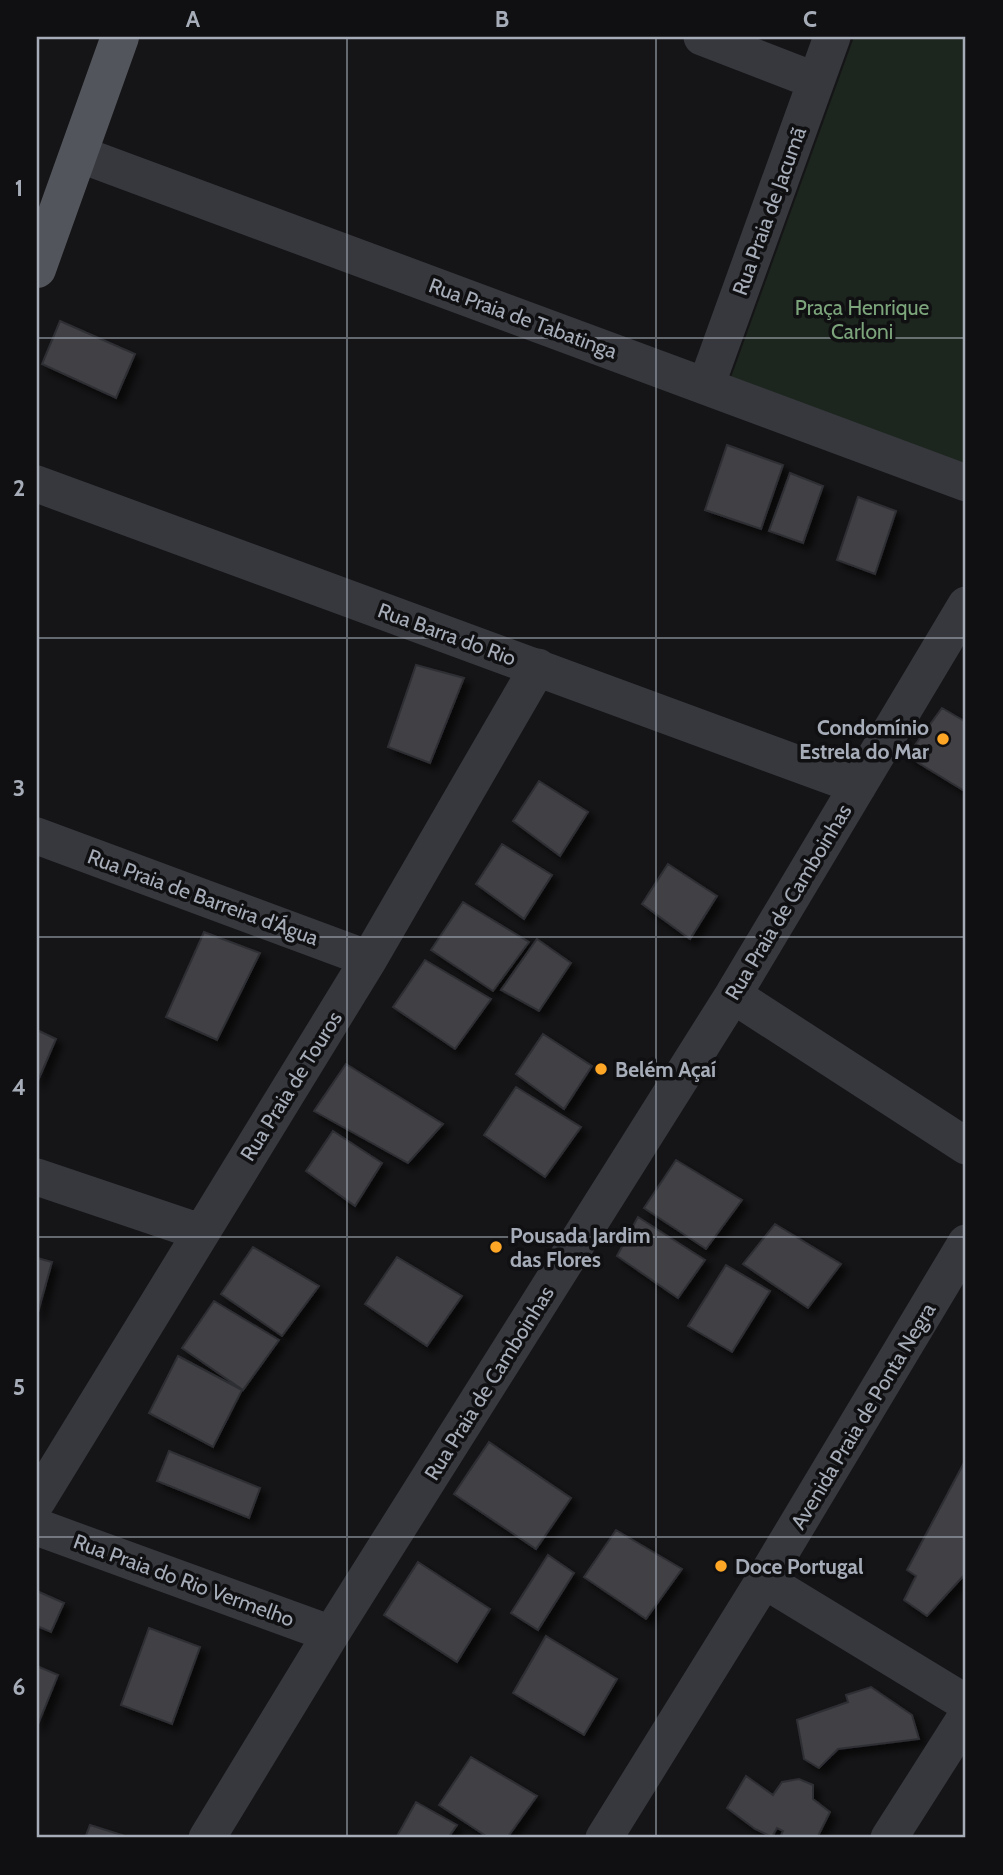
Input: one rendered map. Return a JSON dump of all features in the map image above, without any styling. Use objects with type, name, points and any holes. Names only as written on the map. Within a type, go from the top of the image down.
[{"type":"main road","points":[[37,269],[120,37]]},
{"type":"street","points":[[702,37],[816,81]]},
{"type":"street","name":"Rua Praia de Jacumã","points":[[706,386],[832,37]]},
{"type":"street","name":"Rua Praia de Tabatinga","points":[[79,154],[966,483]]},
{"type":"street","name":"Rua Barra do Rio","points":[[37,484],[858,786]]},
{"type":"street","name":"Rua Praia de Camboinhas","points":[[207,1838],[331,1634],[733,995],[966,605]]},
{"type":"street","name":"Rua Praia de Touros","points":[[37,1501],[369,959],[538,667]]},
{"type":"street","name":"Rua Praia de Barreira d'Água","points":[[37,836],[369,959]]},
{"type":"street","points":[[733,995],[966,1146]]},
{"type":"street","points":[[37,1177],[200,1233]]},
{"type":"street","name":"Avenida Praia de Ponta Negra","points":[[604,1838],[764,1580],[966,1243]]},
{"type":"street","name":"Rua Praia do Rio Vermelho","points":[[37,1527],[331,1634]]},
{"type":"street","points":[[764,1580],[966,1703]]},
{"type":"street","points":[[889,1838],[966,1717]]},
{"type":"green space","name":"Praça Henrique Carloni","points":[[854,37],[966,37],[966,469],[729,383]]},
{"type":"building","points":[[60,321],[135,354],[116,398],[42,364]]},
{"type":"building","points":[[727,445],[783,465],[761,529],[705,510]]},
{"type":"building","points":[[790,473],[823,486],[803,543],[769,531]]},
{"type":"building","points":[[858,497],[896,511],[875,574],[837,560]]},
{"type":"building","points":[[416,665],[464,678],[430,763],[388,747]]},
{"type":"building","name":"Condomínio Estrela do Mar","points":[[942,708],[966,722],[966,792],[907,756]]},
{"type":"building","points":[[539,781],[588,812],[560,856],[513,821]]},
{"type":"building","points":[[502,844],[552,875],[524,919],[476,884]]},
{"type":"building","points":[[668,864],[717,896],[690,939],[642,904]]},
{"type":"building","points":[[463,902],[529,942],[493,991],[431,950]]},
{"type":"building","points":[[204,932],[260,953],[217,1040],[166,1017]]},
{"type":"building","points":[[537,939],[571,963],[539,1011],[501,990]]},
{"type":"building","points":[[425,960],[491,999],[455,1049],[393,1007]]},
{"type":"building","points":[[37,1030],[56,1039],[37,1083]]},
{"type":"building","points":[[543,1034],[592,1066],[564,1109],[516,1074]]},
{"type":"building","points":[[346,1064],[443,1124],[408,1163],[314,1111]]},
{"type":"building","points":[[516,1087],[581,1127],[545,1177],[484,1135]]},
{"type":"building","points":[[333,1131],[382,1163],[355,1206],[306,1171]]},
{"type":"building","points":[[676,1160],[742,1200],[706,1249],[644,1208]]},
{"type":"building","points":[[638,1217],[705,1260],[678,1298],[617,1256]]},
{"type":"building","points":[[775,1224],[841,1264],[808,1308],[743,1264]]},
{"type":"building","points":[[253,1247],[319,1286],[282,1336],[221,1294]]},
{"type":"building","points":[[397,1257],[462,1296],[427,1346],[365,1304]]},
{"type":"building","points":[[37,1258],[52,1262],[37,1316]]},
{"type":"building","points":[[726,1265],[770,1291],[732,1352],[688,1326]]},
{"type":"building","points":[[214,1301],[279,1340],[243,1390],[182,1348]]},
{"type":"building","points":[[178,1356],[242,1390],[213,1447],[149,1413]]},
{"type":"building","points":[[489,1442],[571,1498],[536,1549],[454,1494]]},
{"type":"building","points":[[169,1451],[260,1488],[249,1518],[157,1481]]},
{"type":"building","points":[[966,1459],[966,1573],[927,1616],[904,1600],[916,1576],[907,1570]]},
{"type":"building","points":[[616,1530],[682,1569],[646,1619],[584,1577]]},
{"type":"building","points":[[548,1555],[574,1573],[538,1630],[511,1613]]},
{"type":"building","points":[[418,1562],[490,1609],[457,1662],[384,1615]]},
{"type":"building","points":[[37,1591],[64,1603],[51,1632],[37,1626]]},
{"type":"building","points":[[149,1628],[200,1647],[172,1724],[121,1705]]},
{"type":"building","points":[[546,1636],[617,1679],[584,1735],[513,1693]]},
{"type":"building","points":[[37,1666],[58,1675],[37,1727]]},
{"type":"building","points":[[871,1687],[912,1715],[919,1739],[838,1749],[819,1768],[804,1759],[797,1720],[848,1702],[846,1695]]},
{"type":"building","points":[[471,1757],[537,1796],[507,1838],[489,1838],[439,1805]]},
{"type":"building","points":[[746,1776],[773,1795],[782,1782],[799,1779],[813,1785],[813,1799],[830,1812],[817,1838],[780,1838],[783,1831],[777,1828],[772,1837],[755,1829],[727,1808]]},
{"type":"building","points":[[416,1802],[457,1825],[448,1838],[396,1838]]},
{"type":"building","points":[[90,1825],[131,1838],[85,1838]]},
{"type":"place","name":"Condomínio Estrela do Mar","points":[[943,739]]},
{"type":"place","name":"Belém Açaí","points":[[601,1069]]},
{"type":"place","name":"Pousada Jardim das Flores","points":[[496,1247]]},
{"type":"place","name":"Doce Portugal","points":[[721,1566]]}]
